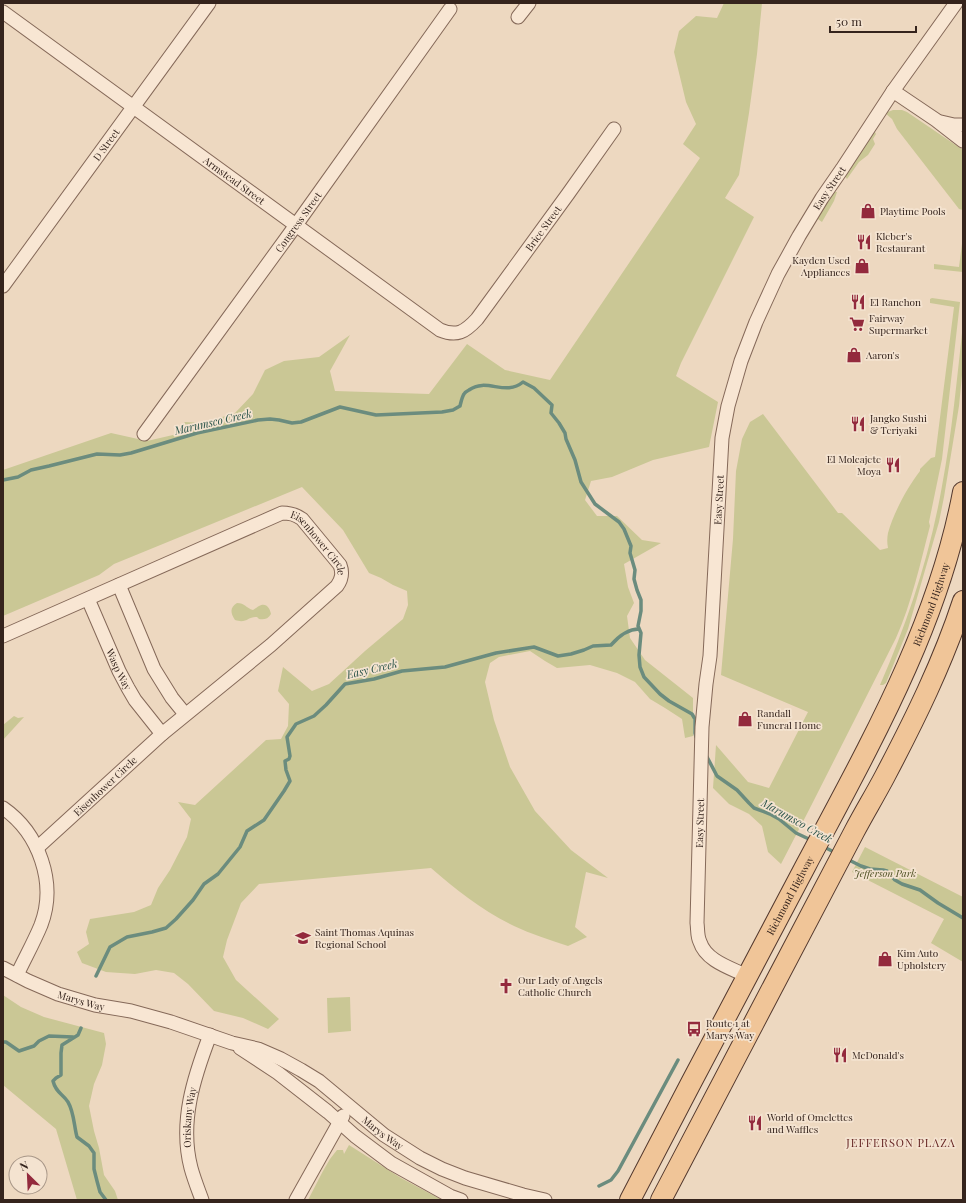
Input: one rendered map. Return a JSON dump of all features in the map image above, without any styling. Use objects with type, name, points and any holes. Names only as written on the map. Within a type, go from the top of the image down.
[{"type":"main road","name":"Richmond Highway","points":[[630,1200],[894,695],[928,613],[945,564],[963,492]]},
{"type":"main road","points":[[661,1200],[826,888],[854,831],[884,778],[930,687],[963,601]]},
{"type":"street","name":"D Street","points":[[3,286],[209,3]]},
{"type":"street","points":[[518,17],[528,3]]},
{"type":"street","name":"Easy Street","points":[[747,976],[709,956],[702,946],[698,935],[697,923],[702,727],[710,656],[722,438],[728,406],[741,361],[756,322],[778,274],[799,236],[893,91],[956,3]]},
{"type":"street","name":"Congress Street","points":[[144,434],[296,225],[450,9]]},
{"type":"street","name":"Armstead Street","points":[[3,12],[440,330],[448,333],[456,333],[464,331],[470,327]]},
{"type":"street","points":[[893,91],[936,120],[963,141]]},
{"type":"street","points":[[936,120],[949,124],[963,125]]},
{"type":"street","name":"Brice Street","points":[[470,327],[490,302],[614,129]]},
{"type":"street","name":"Eisenhower Circle","points":[[3,636],[282,513],[296,515],[302,519],[340,565],[342,570],[342,577],[337,586],[271,645],[162,734],[37,848]]},
{"type":"street","points":[[119,585],[154,669],[172,698],[185,714]]},
{"type":"street","name":"Wasp Way","points":[[88,599],[119,671],[128,688],[135,700],[162,734]]},
{"type":"street","points":[[3,808],[13,815],[31,837],[43,863],[46,879],[46,896],[41,924],[17,975]]},
{"type":"street","name":"Marys Way","points":[[3,968],[64,996],[164,1020],[232,1043],[258,1049],[281,1059],[319,1081],[384,1135],[442,1170],[481,1183],[545,1200]]},
{"type":"street","name":"Oriskany Way","points":[[202,1200],[190,1166],[186,1128],[192,1091],[200,1062],[210,1035]]},
{"type":"street","name":"Marys Way","points":[[232,1043],[278,1073],[355,1136],[391,1163],[450,1196],[461,1200]]},
{"type":"street","points":[[296,1200],[349,1106]]},
{"type":"green space","points":[[724,3],[762,3],[757,54],[739,175],[725,198],[754,217],[681,363],[676,376],[718,402],[709,447],[653,460],[612,477],[591,481],[585,500],[597,516],[617,516],[642,540],[661,543],[624,564],[628,587],[634,603],[627,616],[630,638],[645,660],[693,698],[693,736],[685,738],[682,719],[650,699],[635,682],[617,673],[590,665],[557,668],[530,651],[499,657],[490,663],[485,682],[494,720],[510,767],[535,811],[571,850],[608,878],[586,872],[575,927],[587,937],[568,946],[520,929],[481,907],[431,868],[259,884],[241,903],[227,940],[223,957],[236,980],[279,1019],[268,1029],[243,1018],[214,1011],[188,984],[174,973],[156,970],[135,974],[106,972],[82,963],[77,952],[89,944],[86,932],[90,919],[134,912],[151,905],[158,888],[170,870],[187,837],[191,819],[178,802],[195,805],[266,740],[281,739],[288,726],[289,704],[278,691],[283,667],[312,691],[329,684],[403,619],[408,605],[407,591],[369,573],[343,530],[302,487],[114,564],[99,575],[3,616],[3,470],[111,433],[147,441],[173,435],[185,422],[203,423],[235,413],[253,394],[265,370],[284,361],[319,357],[350,335],[330,371],[335,391],[429,394],[467,344],[505,370],[550,380],[700,158],[683,144],[696,124],[686,102],[674,52],[679,31],[696,16],[717,18]]},
{"type":"green space","points":[[893,110],[902,110],[907,112],[963,150],[963,210],[959,209],[897,129],[892,119],[885,113]]},
{"type":"green space","points":[[872,132],[875,132],[876,134],[873,139],[875,144],[868,155],[859,162],[847,179],[843,174]]},
{"type":"green space","points":[[832,192],[837,192],[834,201],[822,222],[815,217]]},
{"type":"green space","points":[[963,236],[963,272],[934,269],[934,264],[959,267]]},
{"type":"green space","points":[[930,299],[960,302],[942,459],[929,522],[930,526],[919,569],[907,611],[896,638],[781,864],[768,852],[762,826],[749,814],[729,804],[713,788],[716,745],[748,782],[769,788],[808,712],[721,675],[733,539],[736,471],[742,439],[750,422],[763,414],[838,513],[842,513],[880,550],[888,548],[888,533],[901,500],[920,469],[931,458],[935,457],[954,307],[930,303]]},
{"type":"green space","points":[[963,324],[963,365],[959,406],[939,522],[908,629],[886,683],[880,685],[909,612],[937,512],[949,446]]},
{"type":"green space","points":[[237,603],[253,610],[258,606],[266,605],[271,614],[269,617],[264,619],[254,617],[245,621],[235,620],[232,615],[232,608]]},
{"type":"green space","points":[[14,716],[18,718],[24,717],[3,740],[3,725]]},
{"type":"green space","name":"Jefferson Park","points":[[865,847],[963,897],[963,962],[931,943],[944,919],[852,872]]},
{"type":"green space","points":[[3,995],[21,1007],[44,1017],[104,1033],[106,1044],[102,1065],[94,1084],[89,1106],[104,1175],[115,1191],[118,1200],[77,1200],[56,1129],[3,1085]]},
{"type":"green space","points":[[350,997],[351,1031],[328,1033],[327,998]]},
{"type":"green space","points":[[349,1145],[401,1178],[442,1200],[308,1200],[330,1159],[337,1150],[343,1150],[344,1154]]},
{"type":"waterway","name":"Marumsco Creek","points":[[3,480],[18,477],[31,470],[97,454],[120,455],[131,453],[197,433],[258,420],[270,419],[292,423],[301,422],[340,407],[376,415],[442,412],[453,410],[460,406],[465,393],[476,387],[482,385],[510,388],[523,382],[534,388],[552,405],[551,413],[565,433],[581,482],[595,504],[619,522],[624,529],[631,546],[630,553],[635,570],[634,579],[641,600],[641,611],[638,626],[641,633],[639,655],[640,667],[644,677],[660,694],[692,714],[695,719],[696,737]]},
{"type":"waterway","name":"Easy Creek","points":[[96,976],[110,947],[127,937],[166,928],[193,900],[204,884],[218,874],[240,847],[247,831],[264,820],[290,781],[286,770],[285,761],[289,759],[290,756],[287,737],[296,724],[314,716],[345,684],[374,679],[402,671],[445,667],[496,653],[534,647],[558,656],[571,654],[593,646],[611,645],[623,634],[631,630],[639,629]]},
{"type":"waterway","name":"Marumsco Creek","points":[[706,755],[717,776],[737,790],[754,808],[779,819],[796,833],[811,840]]},
{"type":"waterway","name":"Marumsco Creek","points":[[822,846],[836,853]]},
{"type":"waterway","name":"Marumsco Creek","points":[[847,859],[870,869],[887,871],[895,880],[920,890],[963,918]]},
{"type":"waterway","name":"Easy Creek","points":[[81,1028],[78,1035],[62,1045],[61,1075],[53,1081],[59,1093],[66,1099],[70,1106],[77,1137],[89,1146],[94,1153],[94,1169],[97,1181],[100,1192],[106,1200]]},
{"type":"waterway","points":[[3,1042],[6,1042],[19,1051],[34,1046],[39,1041],[49,1036],[73,1037]]},
{"type":"waterway","points":[[599,1186],[611,1180],[618,1171],[678,1060]]},
{"type":"place","name":"Playtime Pools","points":[[868,211]]},
{"type":"place","name":"Kleber's Restaurant","points":[[864,242]]},
{"type":"place","name":"Kayden Used Appliances","points":[[862,266]]},
{"type":"place","name":"El Ranchon","points":[[858,302]]},
{"type":"place","name":"Fairway Supermarket","points":[[857,324]]},
{"type":"place","name":"Aaron's","points":[[854,355]]},
{"type":"place","name":"Jangko Sushi & Teriyaki","points":[[858,424]]},
{"type":"place","name":"El Molcajete Moya","points":[[893,465]]},
{"type":"place","name":"Randall Funeral Home","points":[[745,719]]},
{"type":"place","name":"Saint Thomas Aquinas Regional School","points":[[303,938]]},
{"type":"place","name":"Kim Auto Upholstery","points":[[885,959]]},
{"type":"place","name":"Our Lady of Angels Catholic Church","points":[[506,986]]},
{"type":"place","name":"Route 1 at Marys Way","points":[[694,1029]]},
{"type":"place","name":"McDonald's","points":[[840,1055]]},
{"type":"place","name":"World of Omelettes and Waffles","points":[[755,1123]]},
{"type":"district","name":"JEFFERSON PLAZA","points":[[901,1143]]}]
